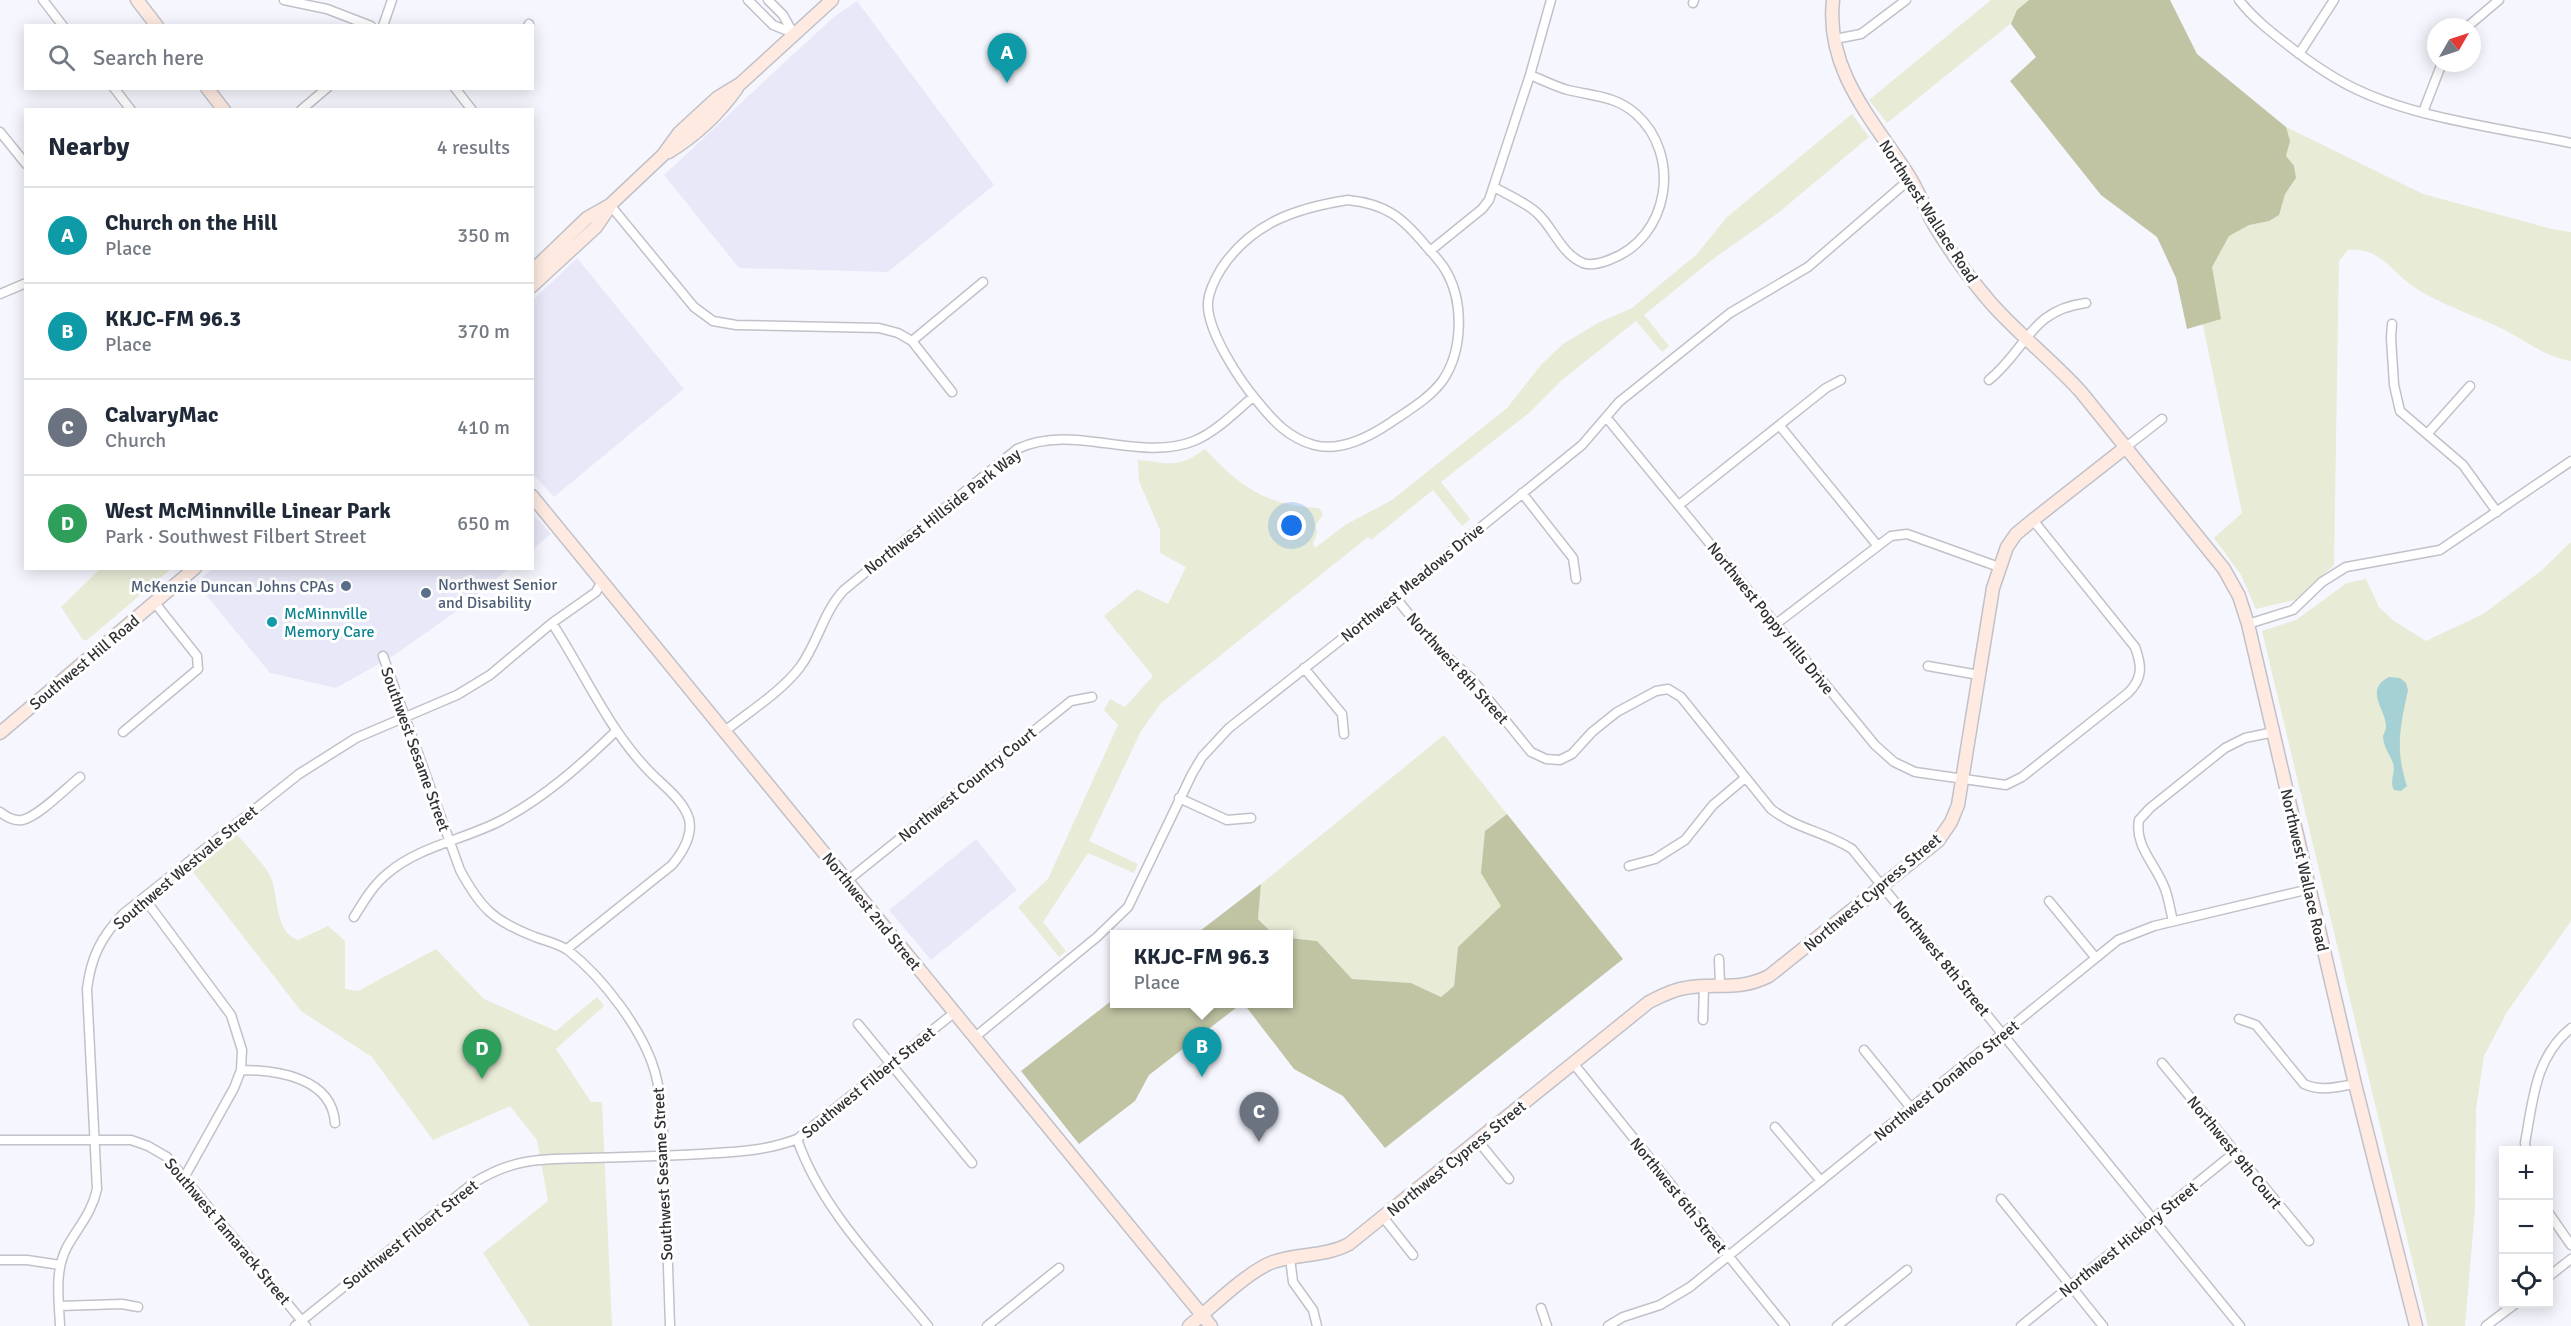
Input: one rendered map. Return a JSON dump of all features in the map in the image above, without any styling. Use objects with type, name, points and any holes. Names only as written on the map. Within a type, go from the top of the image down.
[{"type":"street","points":[[43,0],[61,24]]},
{"type":"street","points":[[136,0],[155,24]]},
{"type":"street","points":[[284,0],[327,9],[366,24]]},
{"type":"street","points":[[384,24],[392,0]]},
{"type":"street","points":[[748,0],[773,25],[793,33]]},
{"type":"street","points":[[768,0],[783,15],[793,33]]},
{"type":"street","points":[[534,268],[588,218],[610,205],[663,155],[687,141],[723,107],[740,84],[793,33],[832,0]]},
{"type":"street","points":[[1430,251],[1482,209],[1494,187],[1551,0]]},
{"type":"street","name":"Northwest Wallace Road","points":[[1833,0],[1835,39],[1846,80],[1861,108],[1910,178],[1936,228],[1969,277],[1992,304],[2056,364],[2224,569],[2239,596],[2248,624],[2355,1083],[2416,1326]]},
{"type":"street","points":[[1835,39],[1861,34],[1906,0]]},
{"type":"street","points":[[2239,0],[2251,15],[2299,54],[2328,74],[2385,102],[2571,143]]},
{"type":"street","points":[[2299,54],[2334,0]]},
{"type":"street","points":[[2478,18],[2499,0]]},
{"type":"street","points":[[2423,112],[2439,72]]},
{"type":"street","points":[[1494,187],[1536,212],[1550,226],[1559,242],[1584,264],[1599,264],[1626,252],[1649,228],[1662,201],[1665,185],[1662,155],[1657,140],[1647,124],[1621,104],[1600,95],[1568,90],[1530,75]]},
{"type":"street","points":[[116,90],[129,108]]},
{"type":"street","points":[[209,90],[222,108]]},
{"type":"street","points":[[303,108],[325,90]]},
{"type":"street","points":[[457,90],[470,108]]},
{"type":"street","points":[[0,132],[24,162]]},
{"type":"street","name":"Northwest Meadows Drive","points":[[975,1037],[1097,938],[1128,908],[1179,798],[1202,757],[1216,740],[1582,445],[1619,402],[1730,313],[1808,267],[1910,178]]},
{"type":"street","points":[[1348,200],[1368,202],[1386,209],[1407,222],[1446,271],[1453,289],[1459,327],[1454,358],[1443,380],[1427,398],[1363,439],[1342,445],[1317,446],[1296,439],[1284,430],[1253,397],[1215,334],[1208,303],[1218,275],[1230,255],[1261,226],[1291,212],[1348,200]]},
{"type":"street","points":[[534,284],[596,227],[610,205]]},
{"type":"street","points":[[610,205],[694,308],[713,321],[736,325],[879,328],[898,333],[912,341],[952,392]]},
{"type":"street","points":[[912,341],[983,282]]},
{"type":"street","points":[[0,294],[24,284]]},
{"type":"street","points":[[1989,380],[2005,367],[2027,338],[2055,310],[2067,305],[2086,303]]},
{"type":"street","points":[[2392,324],[2391,350],[2400,411],[2463,465],[2497,512]]},
{"type":"street","points":[[1679,505],[1826,388],[1841,380]]},
{"type":"street","points":[[2428,433],[2470,386]]},
{"type":"street","name":"Northwest Hillside Park Way","points":[[725,731],[794,674],[812,646],[828,610],[844,590],[1017,449],[1034,442],[1068,439],[1157,448],[1178,446],[1211,431],[1253,397]]},
{"type":"street","name":"Northwest Poppy Hills Drive","points":[[1606,417],[1875,745],[1894,762],[1915,772],[2006,785],[2022,777],[2128,693],[2140,677],[2141,663],[2135,647],[2033,520]]},
{"type":"street","points":[[2126,447],[2162,419]]},
{"type":"street","points":[[1780,426],[1877,544]]},
{"type":"street","name":"Northwest Cypress Street","points":[[1188,1326],[1257,1271],[1275,1262],[1339,1249],[1383,1217],[1649,1002],[1669,992],[1704,986],[1753,984],[1769,976],[1938,841],[1951,822],[1958,806],[1993,588],[1998,567],[2007,547],[2016,534],[2126,447]]},
{"type":"street","points":[[2248,624],[2293,610],[2322,582],[2346,567],[2440,550],[2571,461]]},
{"type":"street","points":[[1522,493],[1573,558],[1576,579]]},
{"type":"street","name":"Northwest 2nd Street","points":[[534,498],[1211,1326]]},
{"type":"street","points":[[1776,624],[1877,544],[1891,536],[1907,534],[1998,567]]},
{"type":"street","name":"Southwest Hill Road","points":[[0,733],[193,570]]},
{"type":"street","name":"Southwest Westvale Street","points":[[60,1326],[58,1279],[60,1265],[67,1248],[93,1206],[97,1189],[87,989],[90,968],[102,937],[123,914],[299,774],[356,738],[457,695],[490,675],[552,623],[596,592],[602,581]]},
{"type":"street","name":"Northwest 8th Street","points":[[1395,597],[1434,645],[1472,678],[1531,752],[1546,759],[1560,760],[1572,754],[1592,732],[1617,712],[1656,691],[1668,689],[1681,697],[1771,808],[1788,822],[1835,838],[1852,849],[2240,1326]]},
{"type":"street","points":[[123,732],[198,669],[197,656],[154,603]]},
{"type":"street","points":[[552,623],[616,731],[683,807],[689,819],[689,829],[681,854],[672,864],[567,949]]},
{"type":"street","name":"Southwest Sesame Street","points":[[382,656],[460,870],[482,906],[514,929],[567,949],[608,992],[633,1025],[646,1050],[659,1089],[664,1156],[670,1326]]},
{"type":"street","points":[[1928,666],[1979,675]]},
{"type":"street","points":[[1304,668],[1342,714],[1344,734]]},
{"type":"street","name":"Northwest Country Court","points":[[848,881],[1071,701],[1092,697]]},
{"type":"street","points":[[354,917],[374,887],[406,860],[498,822],[530,803],[561,782],[616,731]]},
{"type":"street","points":[[2173,921],[2165,889],[2155,866],[2139,841],[2139,819],[2225,748],[2245,738],[2274,732]]},
{"type":"street","points":[[0,812],[11,819],[23,820],[80,777]]},
{"type":"street","points":[[1629,866],[1655,859],[1685,840],[1713,805],[1745,778]]},
{"type":"street","points":[[1179,798],[1227,820],[1251,818]]},
{"type":"street","name":"Northwest Donahoo Street","points":[[1608,1326],[1623,1317],[1660,1305],[1676,1296],[2118,940],[2173,921],[2310,889]]},
{"type":"street","points":[[144,898],[231,1015],[242,1050],[241,1070],[185,1176]]},
{"type":"street","points":[[2049,901],[2095,957]]},
{"type":"street","points":[[1719,959],[1720,986]]},
{"type":"street","points":[[1703,1020],[1704,986]]},
{"type":"street","name":"Southwest Filbert Street","points":[[301,1324],[472,1184],[490,1172],[509,1164],[532,1160],[664,1156],[755,1151],[776,1147],[797,1139],[955,1012]]},
{"type":"street","points":[[2239,1020],[2256,1025],[2304,1084],[2315,1089],[2326,1089],[2355,1083]]},
{"type":"street","points":[[858,1024],[972,1163]]},
{"type":"street","points":[[2525,1146],[2538,1072],[2547,1054],[2571,1028]]},
{"type":"street","points":[[1864,1050],[1911,1108]]},
{"type":"street","name":"Northwest 9th Court","points":[[2162,1063],[2309,1241]]},
{"type":"street","name":"Northwest 6th Street","points":[[1573,1064],[1785,1326]]},
{"type":"street","points":[[241,1070],[264,1070],[299,1078],[318,1089],[330,1100],[335,1123]]},
{"type":"street","points":[[1775,1126],[1821,1181]]},
{"type":"street","points":[[797,1139],[818,1185],[836,1213],[928,1326]]},
{"type":"street","name":"Southwest Tamarack Street","points":[[0,1140],[131,1140],[168,1157],[301,1324]]},
{"type":"street","points":[[1478,1141],[1509,1179]]},
{"type":"street","name":"Northwest Hickory Street","points":[[2020,1326],[2235,1152]]},
{"type":"street","points":[[2001,1199],[2103,1326]]},
{"type":"street","points":[[1383,1217],[1413,1255]]},
{"type":"street","points":[[2553,1219],[2571,1245]]},
{"type":"street","points":[[1290,1258],[1293,1282],[1313,1310],[1317,1326]]},
{"type":"street","points":[[2553,1273],[2571,1259]]},
{"type":"street","points":[[0,1260],[27,1260],[60,1265]]},
{"type":"street","points":[[987,1326],[1059,1268]]},
{"type":"street","points":[[1837,1326],[1907,1270]]},
{"type":"street","points":[[59,1306],[122,1304],[138,1307]]},
{"type":"street","points":[[1541,1308],[1547,1326]]},
{"type":"street","points":[[2487,1326],[2510,1308]]},
{"type":"shaded area","points":[[857,1],[994,185],[888,272],[739,268],[664,175],[835,16]]},
{"type":"shaded area","points":[[577,258],[684,389],[554,497],[534,475],[534,299]]},
{"type":"shaded area","points":[[534,515],[551,534],[534,548]]},
{"type":"shaded area","points":[[211,570],[507,570],[458,610],[396,654],[336,688],[270,673],[196,583]]},
{"type":"shaded area","points":[[976,839],[1017,890],[931,960],[889,910]]},
{"type":"green space","points":[[1991,0],[2040,0],[1887,123],[1869,100]]},
{"type":"green space","points":[[2029,0],[2170,0],[2197,54],[2286,127],[2290,141],[2286,156],[2294,166],[2296,178],[2285,194],[2279,215],[2269,221],[2249,225],[2229,236],[2212,267],[2221,319],[2187,329],[2176,278],[2157,237],[2101,195],[2010,81],[2036,57],[2011,24],[2017,10]]},
{"type":"green space","points":[[1852,114],[1869,137],[1778,213],[1713,259],[1644,315],[1669,346],[1662,352],[1636,321],[1562,380],[1529,413],[1441,482],[1470,519],[1462,526],[1433,490],[1371,540],[1368,537],[1161,703],[1141,731],[1089,841],[1138,864],[1134,873],[1088,853],[1043,922],[1066,951],[1059,957],[1018,907],[1048,879],[1118,725],[1104,710],[1110,699],[1125,707],[1153,676],[1104,616],[1137,589],[1168,604],[1186,567],[1160,553],[1160,530],[1139,481],[1138,460],[1180,462],[1188,460],[1205,449],[1231,474],[1256,492],[1284,503],[1319,508],[1323,514],[1316,525],[1317,533],[1313,544],[1315,548],[1345,525],[1392,500],[1507,408],[1541,365],[1563,344],[1598,323],[1632,308],[1697,254],[1727,217]]},
{"type":"green space","points":[[2286,127],[2423,194],[2552,229],[2571,232],[2571,361],[2545,353],[2505,330],[2424,293],[2377,256],[2360,250],[2348,250],[2339,261],[2334,565],[2295,600],[2256,609],[2241,575],[2214,538],[2242,513],[2192,273]]},
{"type":"green space","points":[[2571,542],[2571,921],[2507,1012],[2484,1056],[2476,1109],[2475,1208],[2465,1326],[2428,1326],[2262,631],[2296,620],[2347,583],[2366,579],[2379,607],[2394,621],[2426,641],[2483,614],[2541,571]]},
{"type":"green space","points":[[99,570],[170,570],[87,640],[83,640],[61,607]]},
{"type":"green space","points":[[1444,735],[1507,814],[1485,831],[1501,906],[1458,947],[1454,986],[1441,997],[1411,983],[1352,979],[1317,941],[1293,938],[1293,930],[1269,930],[1258,919],[1261,884]]},
{"type":"green space","points":[[1507,814],[1623,959],[1385,1148],[1343,1096],[1294,1069],[1247,1008],[1293,1008],[1293,938],[1317,941],[1352,979],[1411,983],[1441,997],[1454,986],[1458,947],[1501,906],[1481,873],[1485,831]]},
{"type":"green space","points":[[237,834],[271,878],[278,913],[290,936],[298,940],[328,926],[345,941],[345,989],[358,991],[436,949],[484,999],[556,1031],[597,997],[604,1006],[556,1049],[591,1102],[602,1102],[612,1326],[530,1326],[483,1253],[548,1201],[537,1140],[510,1106],[433,1140],[372,1057],[301,1011],[193,872]]},
{"type":"green space","points":[[1261,884],[1258,919],[1269,930],[1201,930]]},
{"type":"green space","points":[[1110,1002],[1110,1008],[1236,1008],[1149,1075],[1135,1101],[1079,1144],[1021,1071]]},
{"type":"water","points":[[2389,677],[2400,678],[2406,683],[2408,690],[2400,738],[2401,761],[2407,786],[2401,791],[2394,790],[2393,786],[2394,767],[2384,744],[2383,736],[2386,728],[2377,694],[2381,682]]},
{"type":"place","name":"Church on the Hill","points":[[1007,83]]},
{"type":"place","name":"McKenzie Duncan Johns CPAs","points":[[346,586]]},
{"type":"place","name":"Northwest Senior and Disability","points":[[426,593]]},
{"type":"place","name":"McMinnville Memory Care","points":[[272,622]]},
{"type":"place","name":"KKJC-FM 96.3","points":[[1202,1077]]},
{"type":"place","name":"West McMinnville Linear Park","points":[[482,1079]]},
{"type":"place","name":"CalvaryMac","points":[[1259,1142]]}]
